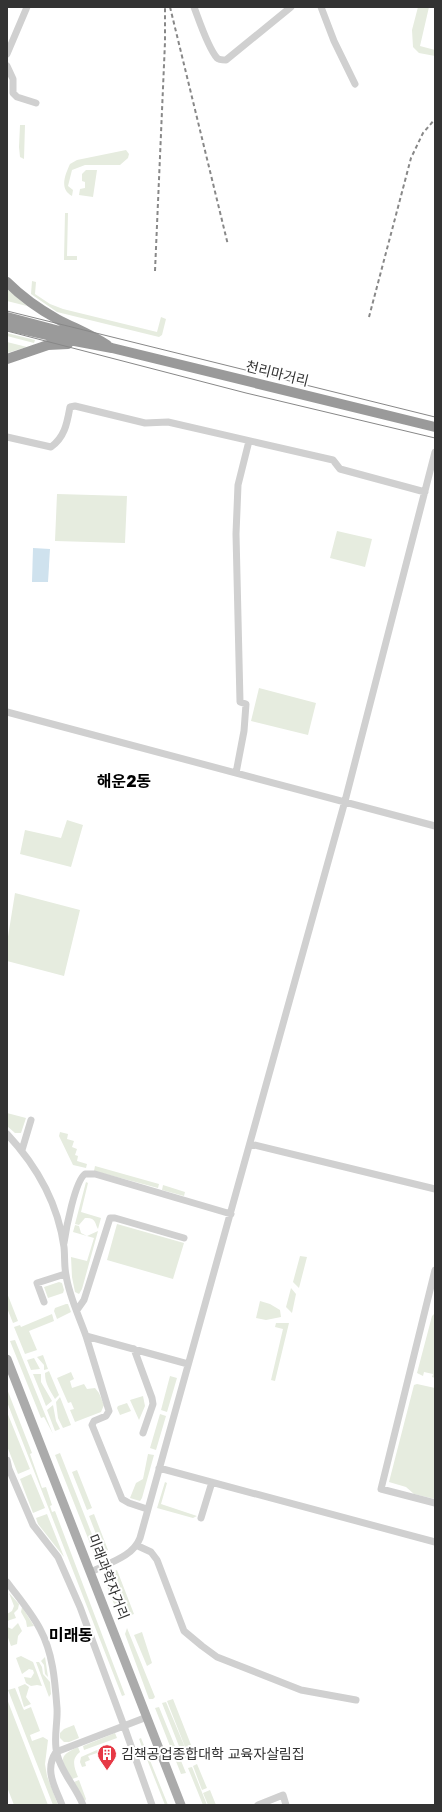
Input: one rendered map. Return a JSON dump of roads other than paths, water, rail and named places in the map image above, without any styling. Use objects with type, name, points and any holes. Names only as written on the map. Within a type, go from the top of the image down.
[{"type":"highway","points":[[7,282],[36,306],[58,320],[89,333],[112,348]]},
{"type":"highway","name":"천리마거리","points":[[7,317],[70,333],[112,348]]},
{"type":"highway","name":"천리마거리","points":[[7,326],[112,348],[435,427]]},
{"type":"highway","points":[[7,359],[48,345],[68,344],[112,348]]},
{"type":"main road","name":"미래과학자거리","points":[[7,1359],[181,1805]]},
{"type":"street","points":[[7,54],[9,42],[27,7]]},
{"type":"street","points":[[194,7],[212,49],[218,59],[226,60],[291,7]]},
{"type":"street","points":[[321,7],[334,41],[355,84]]},
{"type":"street","points":[[7,66],[13,79],[12,93],[17,97],[36,103]]},
{"type":"street","points":[[7,437],[51,447],[58,442],[64,434],[70,407],[75,406],[145,423],[168,422],[333,460],[340,469],[425,492]]},
{"type":"street","points":[[236,773],[244,731],[246,704],[240,702],[237,513],[238,485],[249,441]]},
{"type":"street","points":[[90,1572],[130,1553],[138,1546],[147,1509],[231,1214],[345,802],[435,452]]},
{"type":"street","points":[[7,712],[435,826]]},
{"type":"street","points":[[22,1150],[31,1120]]},
{"type":"street","points":[[7,1134],[22,1150],[40,1176],[57,1217],[64,1247],[65,1274],[109,1411],[106,1416],[94,1421],[92,1425],[122,1498],[129,1503],[147,1509]]},
{"type":"street","points":[[250,1144],[435,1190]]},
{"type":"street","points":[[64,1247],[77,1186],[81,1176],[85,1174],[95,1174],[231,1214]]},
{"type":"street","points":[[77,1310],[84,1300],[110,1218],[115,1218],[184,1238]]},
{"type":"street","points":[[435,1270],[382,1489],[435,1503]]},
{"type":"street","points":[[44,1302],[37,1283],[65,1274]]},
{"type":"street","points":[[86,1336],[188,1364]]},
{"type":"street","points":[[134,1349],[153,1404],[143,1433]]},
{"type":"street","points":[[7,1460],[8,1469],[33,1525],[58,1557],[80,1607],[152,1805]]},
{"type":"street","points":[[159,1468],[435,1542]]},
{"type":"street","points":[[201,1518],[212,1482]]},
{"type":"street","points":[[138,1546],[148,1550],[157,1560],[184,1631],[217,1657],[301,1690],[356,1700]]},
{"type":"street","points":[[7,1582],[32,1615],[40,1629],[51,1659],[57,1706],[56,1752],[60,1765],[83,1805]]},
{"type":"street","points":[[62,1805],[51,1776],[50,1766],[56,1752],[147,1717]]},
{"type":"street","points":[[258,1805],[283,1795],[286,1805]]},
{"type":"water","points":[[33,548],[50,549],[48,582],[32,582]]},
{"type":"tram line","points":[[7,311],[435,417]]},
{"type":"tram line","points":[[7,331],[246,393],[435,438]]},
{"type":"railway","points":[[155,271],[165,42],[165,7]]},
{"type":"railway","points":[[170,7],[228,245]]},
{"type":"railway","points":[[369,317],[411,158],[423,133],[435,119]]},
{"type":"place","name":"김책공업종합대학 교육자살림집","points":[[107,1771]]},
{"type":"district","name":"해운2동","points":[[124,781]]},
{"type":"district","name":"미래동","points":[[71,1635]]}]
